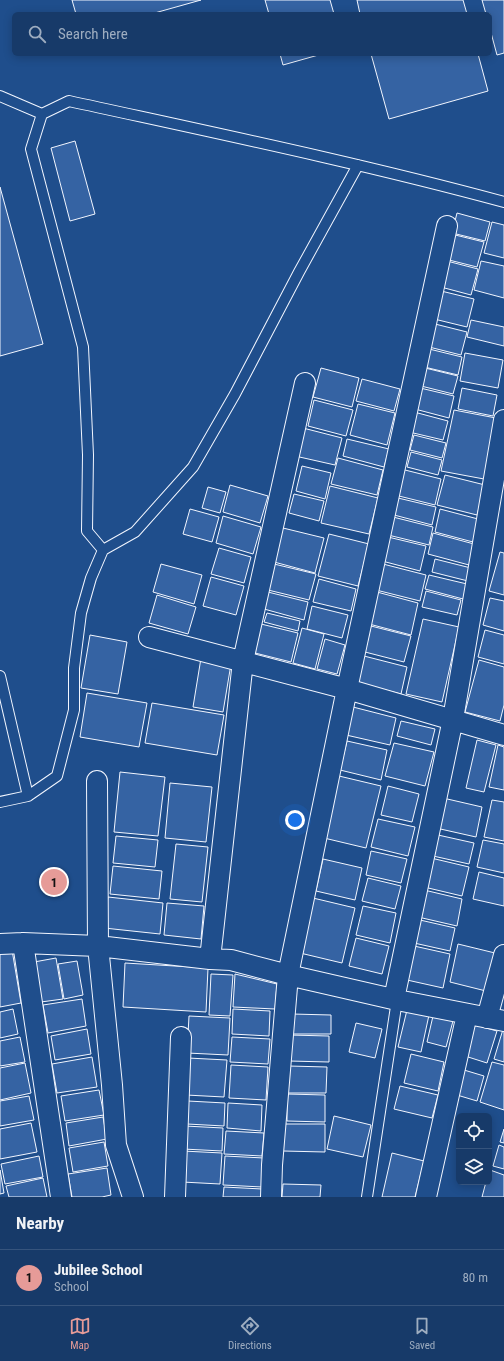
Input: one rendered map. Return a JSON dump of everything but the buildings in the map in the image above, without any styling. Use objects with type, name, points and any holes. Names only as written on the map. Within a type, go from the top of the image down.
[{"type":"street","points":[[271,1197],[288,975],[347,689],[447,226]]},
{"type":"street","points":[[210,959],[243,661],[305,383]]},
{"type":"street","points":[[396,1000],[453,719],[504,420]]},
{"type":"street","points":[[149,637],[347,689],[504,735]]},
{"type":"street","points":[[97,781],[98,946],[112,1085],[116,1145],[133,1197]]},
{"type":"street","points":[[23,943],[62,1197]]},
{"type":"street","points":[[0,944],[23,943],[98,946],[210,959],[231,960],[396,1000],[496,1019],[504,955]]},
{"type":"street","points":[[426,1197],[467,1014]]},
{"type":"street","points":[[175,1197],[181,1037]]},
{"type":"lane","points":[[0,96],[42,114],[69,102],[358,165],[504,202]]},
{"type":"lane","points":[[42,114],[31,148],[83,347],[88,455],[87,531],[103,550]]},
{"type":"lane","points":[[0,802],[28,796],[57,776],[74,710],[74,668],[81,613],[91,578],[103,550],[136,532],[193,467],[235,394],[299,272],[358,165]]},
{"type":"lane","points":[[0,676],[28,796]]},
{"type":"lane","points":[[367,1197],[396,1000]]},
{"type":"place","name":"Jubilee School","points":[[54,882]]}]
